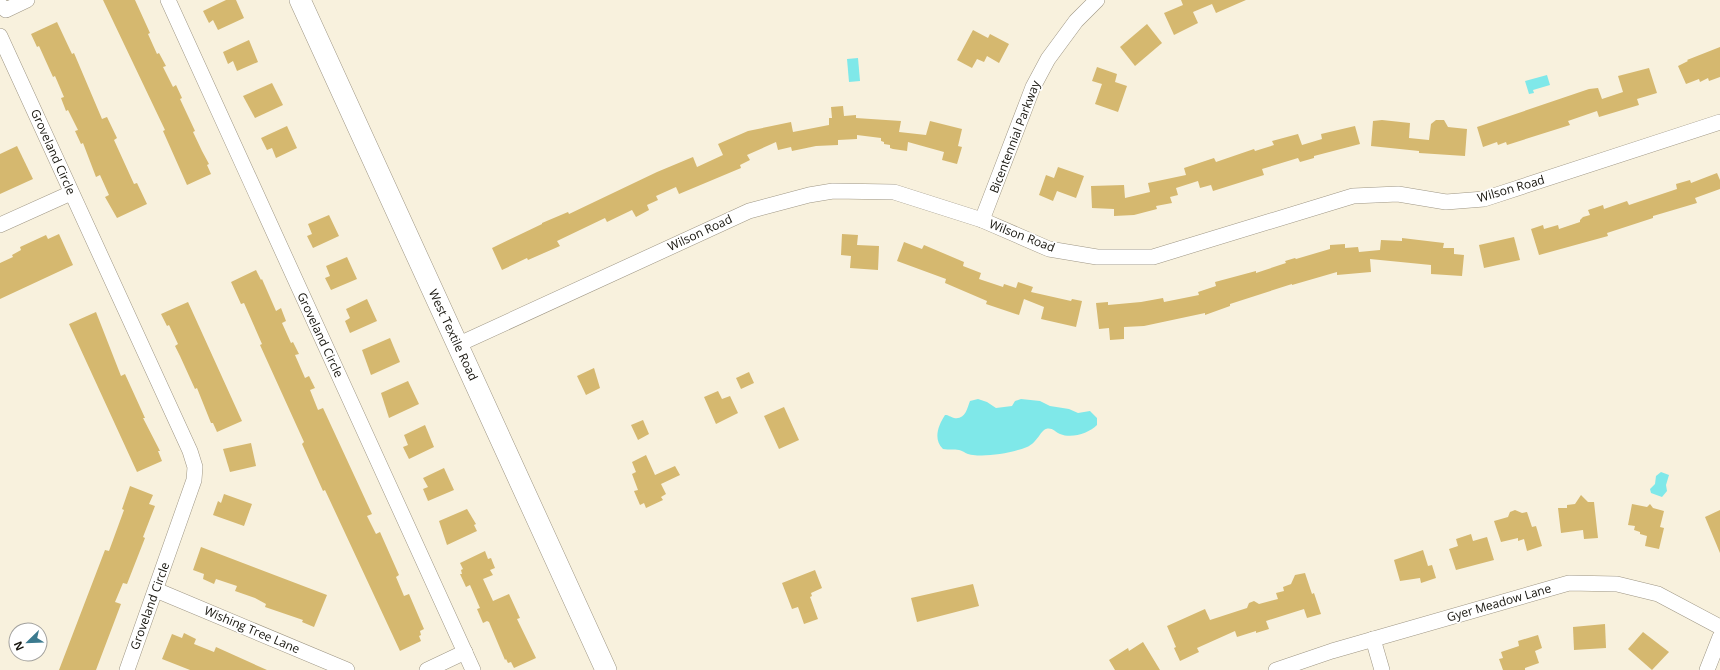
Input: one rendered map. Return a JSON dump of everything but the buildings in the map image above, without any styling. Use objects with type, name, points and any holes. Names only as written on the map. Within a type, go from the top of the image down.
[{"type":"main road","name":"West Textile Road","points":[[300,0],[606,670]]},
{"type":"street","points":[[0,5],[6,10],[27,0]]},
{"type":"street","name":"Groveland Circle","points":[[168,0],[473,670]]},
{"type":"street","name":"Bicentennial Parkway","points":[[982,220],[1033,87],[1048,59],[1076,21],[1097,0]]},
{"type":"street","name":"Groveland Circle","points":[[1,42],[193,458],[195,467],[194,480],[127,670]]},
{"type":"street","name":"Wilson Road","points":[[457,345],[749,211],[809,195],[833,191],[894,192],[982,220],[1049,249],[1097,257],[1153,257],[1353,196],[1398,194],[1446,202],[1484,199],[1720,122]]},
{"type":"street","points":[[0,225],[71,193]]},
{"type":"street","name":"Gyer Meadow Lane","points":[[1276,670],[1332,651],[1569,583],[1617,584],[1658,594],[1720,627]]},
{"type":"street","name":"Wishing Tree Lane","points":[[156,590],[347,670]]},
{"type":"street","points":[[1707,670],[1720,637]]},
{"type":"street","points":[[1373,639],[1382,670]]},
{"type":"street","points":[[427,670],[465,652]]},
{"type":"water","points":[[858,58],[860,81],[849,82],[847,59]]},
{"type":"water","points":[[1547,75],[1550,85],[1533,90],[1534,93],[1529,94],[1525,81]]},
{"type":"water","points":[[978,399],[987,402],[996,408],[1012,406],[1015,401],[1021,399],[1040,401],[1050,406],[1069,409],[1078,413],[1090,411],[1097,418],[1097,425],[1085,433],[1070,436],[1060,434],[1052,429],[1046,429],[1027,447],[1000,454],[971,455],[959,450],[943,449],[937,437],[940,424],[945,415],[954,418],[961,417],[967,410],[970,401]]},
{"type":"water","points":[[1661,472],[1669,475],[1666,485],[1667,491],[1662,497],[1651,493],[1650,489],[1655,484],[1656,476]]}]
